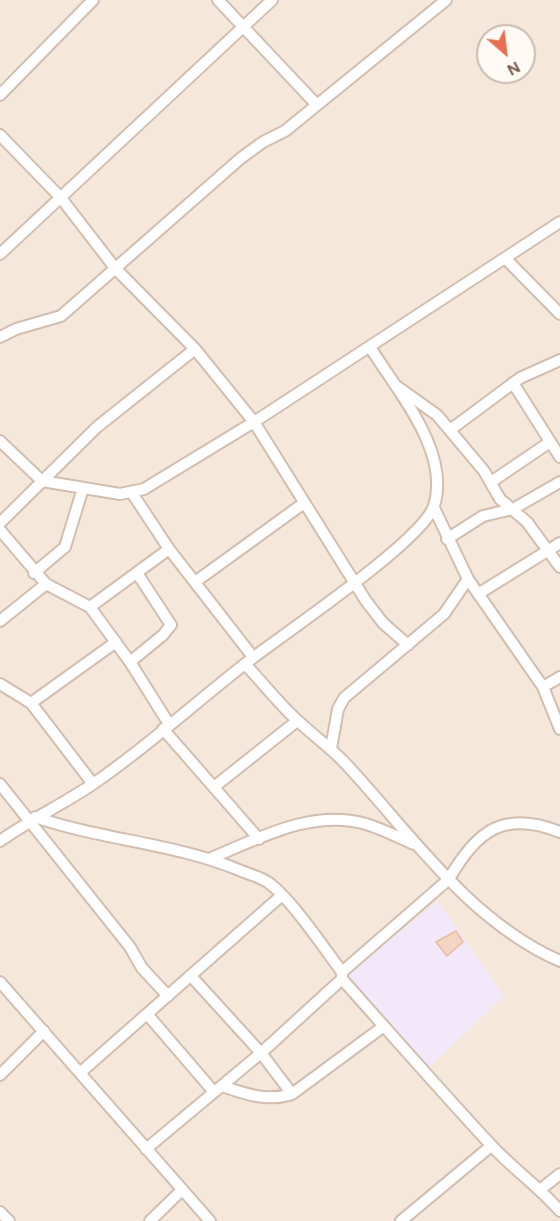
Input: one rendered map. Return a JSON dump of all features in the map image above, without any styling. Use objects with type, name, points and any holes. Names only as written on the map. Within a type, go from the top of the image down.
[{"type":"street","points":[[0,95],[93,0]]},
{"type":"street","points":[[218,0],[316,104]]},
{"type":"street","points":[[0,254],[272,0]]},
{"type":"street","points":[[0,337],[16,329],[61,316],[241,158],[263,142],[285,131],[446,0]]},
{"type":"street","points":[[0,135],[61,198],[115,268],[195,349],[254,422],[355,583],[383,623],[408,645]]},
{"type":"street","points":[[0,441],[42,481],[120,494],[132,493],[254,422],[560,222]]},
{"type":"street","points":[[505,258],[560,314]]},
{"type":"street","points":[[370,347],[430,445],[437,466],[434,508],[447,539],[468,579],[543,687],[560,729]]},
{"type":"street","points":[[0,523],[97,427],[195,349]]},
{"type":"street","points":[[450,430],[533,370],[560,360]]},
{"type":"street","points":[[513,383],[560,457]]},
{"type":"street","points":[[392,384],[424,404],[450,430],[491,482],[500,499],[527,522],[560,567]]},
{"type":"street","points":[[491,482],[550,442]]},
{"type":"street","points":[[447,539],[488,514],[513,509],[560,482]]},
{"type":"street","points":[[34,573],[65,547],[83,488]]},
{"type":"street","points":[[132,493],[249,661],[297,721],[331,748],[449,879],[519,941],[560,961]]},
{"type":"street","points":[[195,582],[304,503]]},
{"type":"street","points":[[0,841],[32,819],[93,784],[249,661],[355,583],[412,534],[434,508]]},
{"type":"street","points":[[0,530],[34,573],[46,584],[90,607],[130,662],[166,726],[259,839]]},
{"type":"street","points":[[478,594],[560,543]]},
{"type":"street","points":[[90,607],[169,549]]},
{"type":"street","points":[[130,662],[164,635],[171,625],[137,573]]},
{"type":"street","points":[[331,748],[338,710],[344,698],[444,614],[468,579]]},
{"type":"street","points":[[0,621],[46,584]]},
{"type":"street","points":[[31,703],[116,642]]},
{"type":"street","points":[[543,687],[560,676]]},
{"type":"street","points":[[0,684],[31,703],[93,784]]},
{"type":"street","points":[[214,787],[297,721]]},
{"type":"street","points":[[0,784],[32,819],[130,947],[142,968],[168,996]]},
{"type":"street","points":[[32,819],[150,843],[209,859],[268,883],[281,896],[384,1026],[491,1146],[541,1189],[560,1211]]},
{"type":"street","points":[[209,859],[302,822],[328,819],[365,824],[417,845]]},
{"type":"street","points":[[146,1149],[261,1053],[342,975],[449,879],[459,862],[491,829],[505,823],[528,823],[560,832]]},
{"type":"street","points":[[81,1072],[281,896]]},
{"type":"street","points":[[191,976],[261,1053],[292,1094]]},
{"type":"street","points":[[0,982],[210,1221]]},
{"type":"street","points":[[147,1014],[218,1089],[278,1098],[292,1094],[384,1026]]},
{"type":"street","points":[[0,1075],[44,1032]]},
{"type":"street","points":[[401,1221],[491,1146]]},
{"type":"street","points":[[541,1189],[560,1174]]},
{"type":"street","points":[[150,1221],[182,1190]]},
{"type":"street","points":[[0,1212],[9,1221]]},
{"type":"shaded area","points":[[0,0],[560,0],[560,1221],[0,1221]]},
{"type":"shaded area","points":[[438,901],[504,996],[428,1068],[348,976],[348,972]]},
{"type":"building","points":[[456,931],[463,942],[447,956],[436,942]]}]
